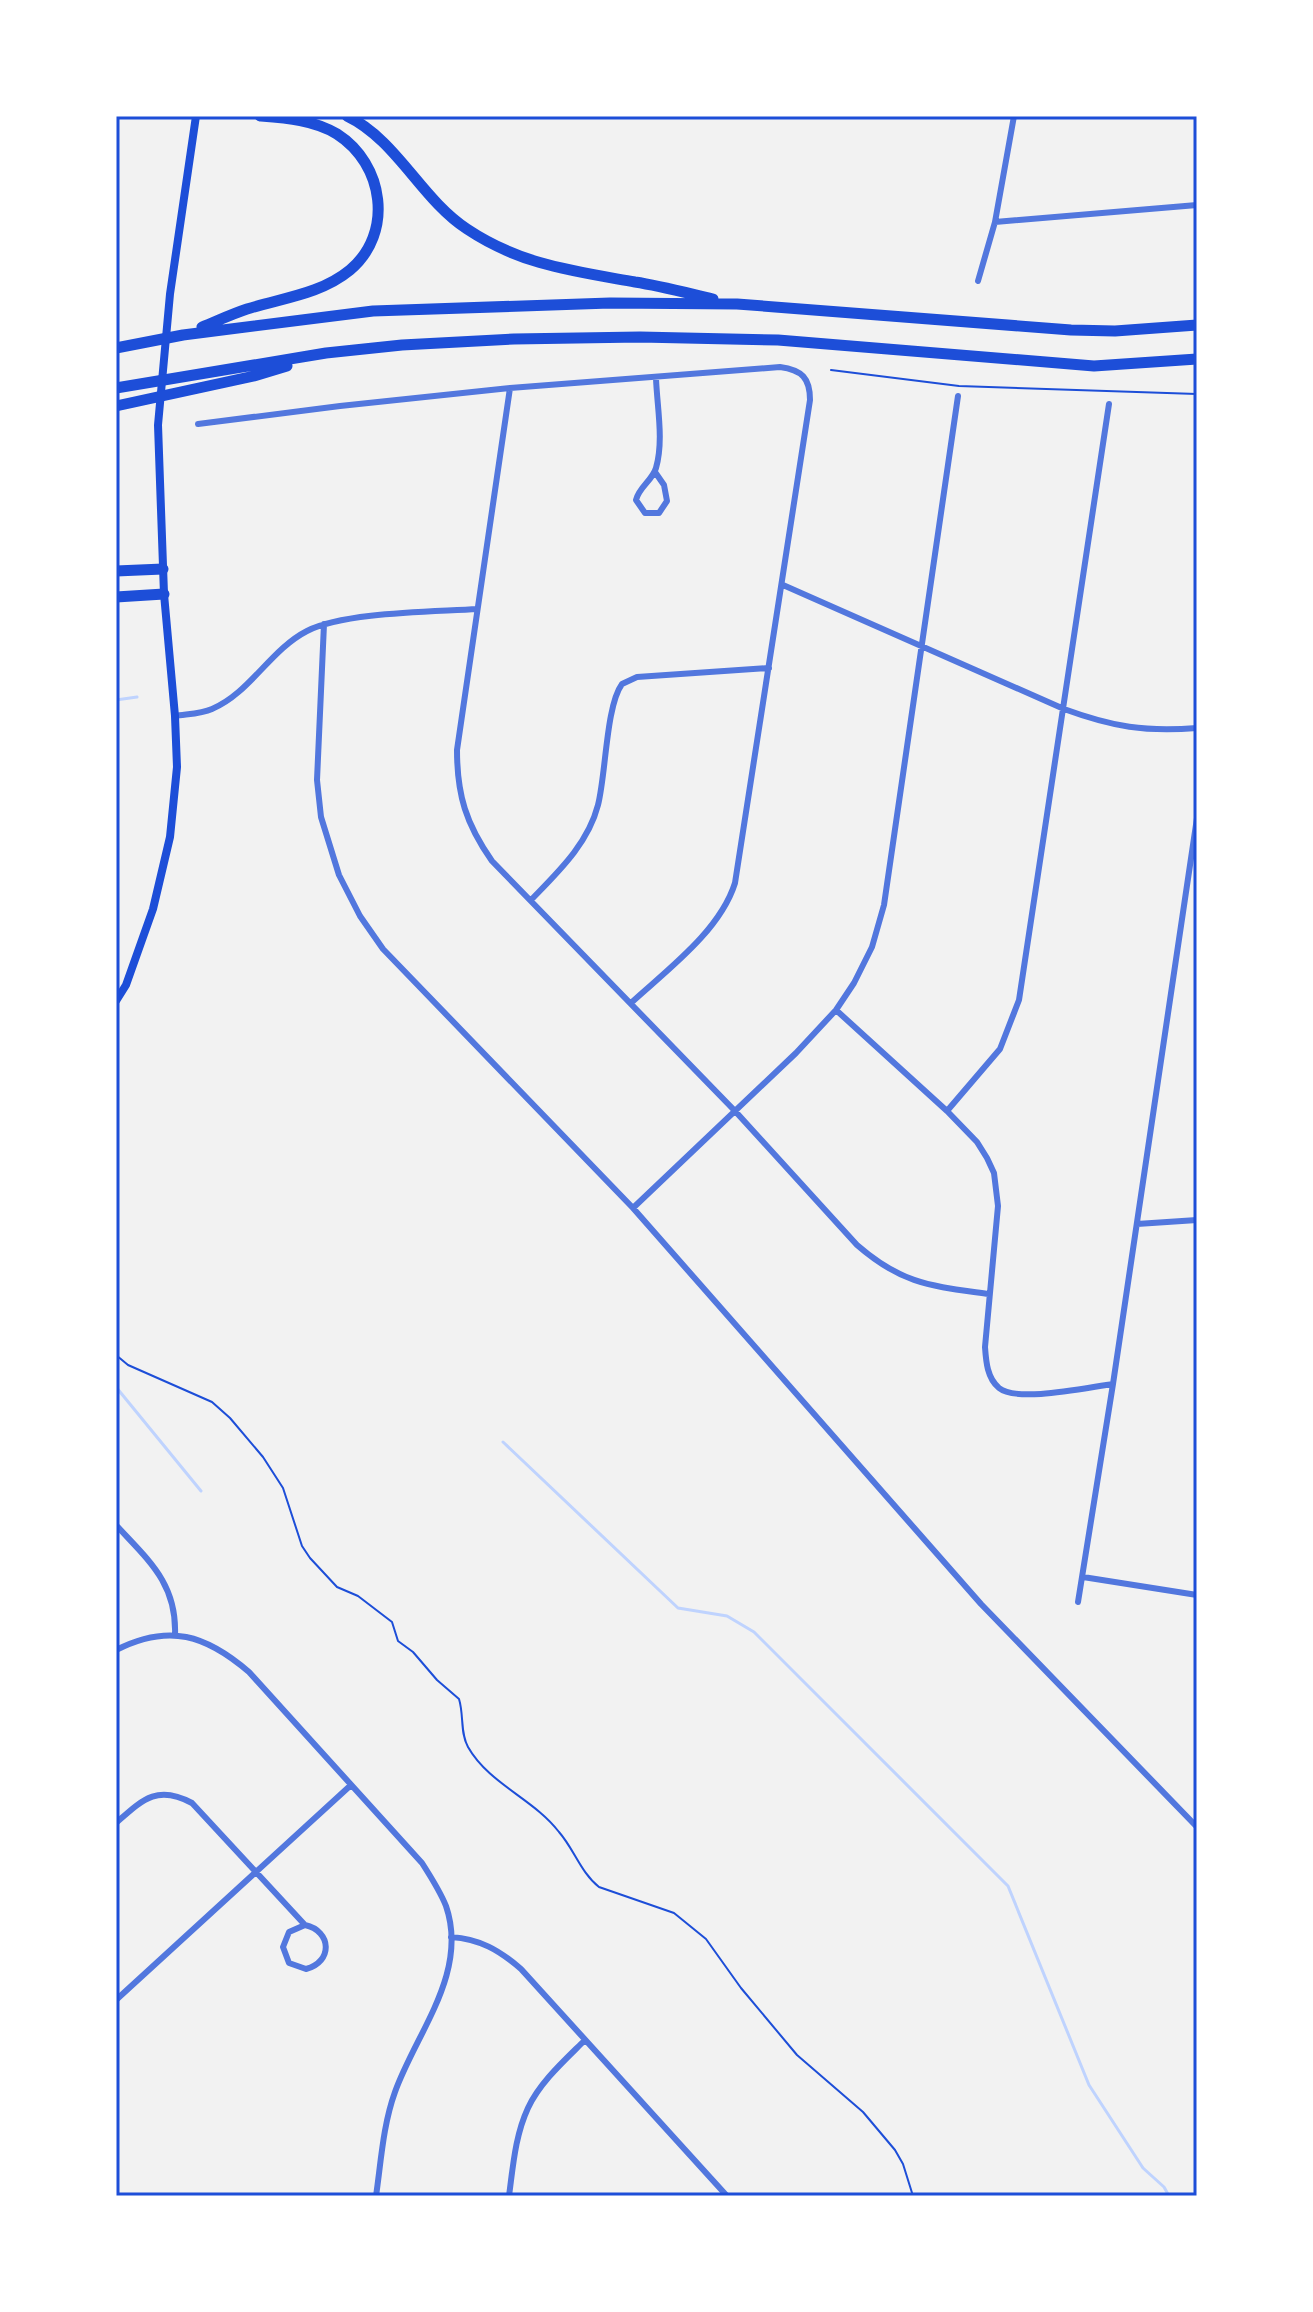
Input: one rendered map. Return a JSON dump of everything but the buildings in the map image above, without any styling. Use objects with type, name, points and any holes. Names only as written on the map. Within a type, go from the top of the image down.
[{"type":"highway","points":[[183,335],[246,309],[304,294],[337,279],[366,252],[375,235],[379,202],[373,177],[350,144],[318,125],[260,116]]},
{"type":"highway","points":[[347,116],[380,140],[430,197],[465,228],[517,257],[552,268],[639,282],[737,304]]},
{"type":"highway","points":[[116,348],[183,335],[373,311],[610,303],[737,304],[1071,330],[1115,331],[1197,325]]},
{"type":"highway","points":[[116,388],[326,353],[444,343],[640,337],[778,340],[1094,366],[1197,359]]},
{"type":"highway","points":[[116,406],[254,376],[326,353]]},
{"type":"highway","points":[[116,571],[163,569]]},
{"type":"highway","points":[[116,597],[164,594]]},
{"type":"main road","points":[[116,1001],[126,985],[153,909],[170,837],[177,767],[164,594],[158,425],[170,294],[196,116]]},
{"type":"street","points":[[978,281],[995,222],[1014,116]]},
{"type":"street","points":[[995,222],[1197,205]]},
{"type":"street","points":[[198,424],[510,388],[780,367],[794,369],[805,376],[809,382],[810,400],[738,870],[731,894],[712,925],[631,1003]]},
{"type":"street","points":[[655,472],[664,485],[667,501],[659,513],[651,515],[645,513],[636,500],[639,490],[655,472],[659,445],[656,378]]},
{"type":"street","points":[[510,388],[457,750],[460,798],[484,849],[735,1111],[857,1245],[877,1262],[911,1281],[989,1294]]},
{"type":"street","points":[[633,1208],[836,1010],[872,947],[884,905],[958,396]]},
{"type":"street","points":[[947,1111],[994,1058],[1014,1016],[1109,404]]},
{"type":"street","points":[[783,585],[1102,723],[1156,731],[1197,728]]},
{"type":"street","points":[[175,716],[203,712],[223,702],[239,691],[288,644],[324,624],[336,620],[477,609]]},
{"type":"street","points":[[324,624],[317,780],[321,817],[339,875],[360,916],[383,949],[633,1208],[981,1604],[1197,1827]]},
{"type":"street","points":[[531,900],[574,853],[593,821],[614,699],[622,684],[637,677],[769,668]]},
{"type":"street","points":[[1078,1602],[1194,859],[1197,818]]},
{"type":"street","points":[[836,1010],[947,1111],[977,1142],[994,1173],[998,1206],[997,1235],[989,1294],[986,1362],[993,1381],[999,1389],[1020,1395],[1113,1384]]},
{"type":"street","points":[[1137,1224],[1197,1220]]},
{"type":"street","points":[[116,1525],[159,1572],[173,1602],[175,1635]]},
{"type":"street","points":[[1083,1577],[1197,1595]]},
{"type":"street","points":[[116,1650],[133,1642],[175,1635],[202,1639],[227,1653],[249,1672],[422,1863],[447,1908],[451,1937],[450,1964],[441,1994],[409,2055],[394,2095],[376,2196]]},
{"type":"street","points":[[116,2000],[351,1785]]},
{"type":"street","points":[[116,1823],[140,1801],[158,1794],[177,1795],[192,1803],[305,1925],[320,1931],[327,1945],[322,1961],[306,1969],[289,1963],[283,1947],[289,1932],[305,1925]]},
{"type":"street","points":[[451,1937],[472,1939],[501,1952],[521,1969],[727,2196]]},
{"type":"street","points":[[509,2196],[518,2138],[528,2106],[556,2069],[585,2040]]},
{"type":"path","points":[[831,370],[959,386],[1197,394]]},
{"type":"path","points":[[116,1355],[128,1365],[212,1402],[230,1418],[263,1457],[283,1488],[302,1546],[310,1558],[337,1587],[358,1596],[392,1622],[398,1641],[459,1699],[463,1738],[477,1761],[559,1831],[591,1880],[599,1887],[674,1913],[706,1939],[741,1988],[811,2070],[863,2112],[895,2150],[913,2196]]},
{"type":"waterway","points":[[116,700],[137,697]]},
{"type":"waterway","points":[[116,1387],[201,1491]]},
{"type":"waterway","points":[[503,1442],[678,1608],[727,1616],[754,1632],[1008,1886],[1089,2085],[1143,2168],[1164,2187],[1169,2196]]}]
